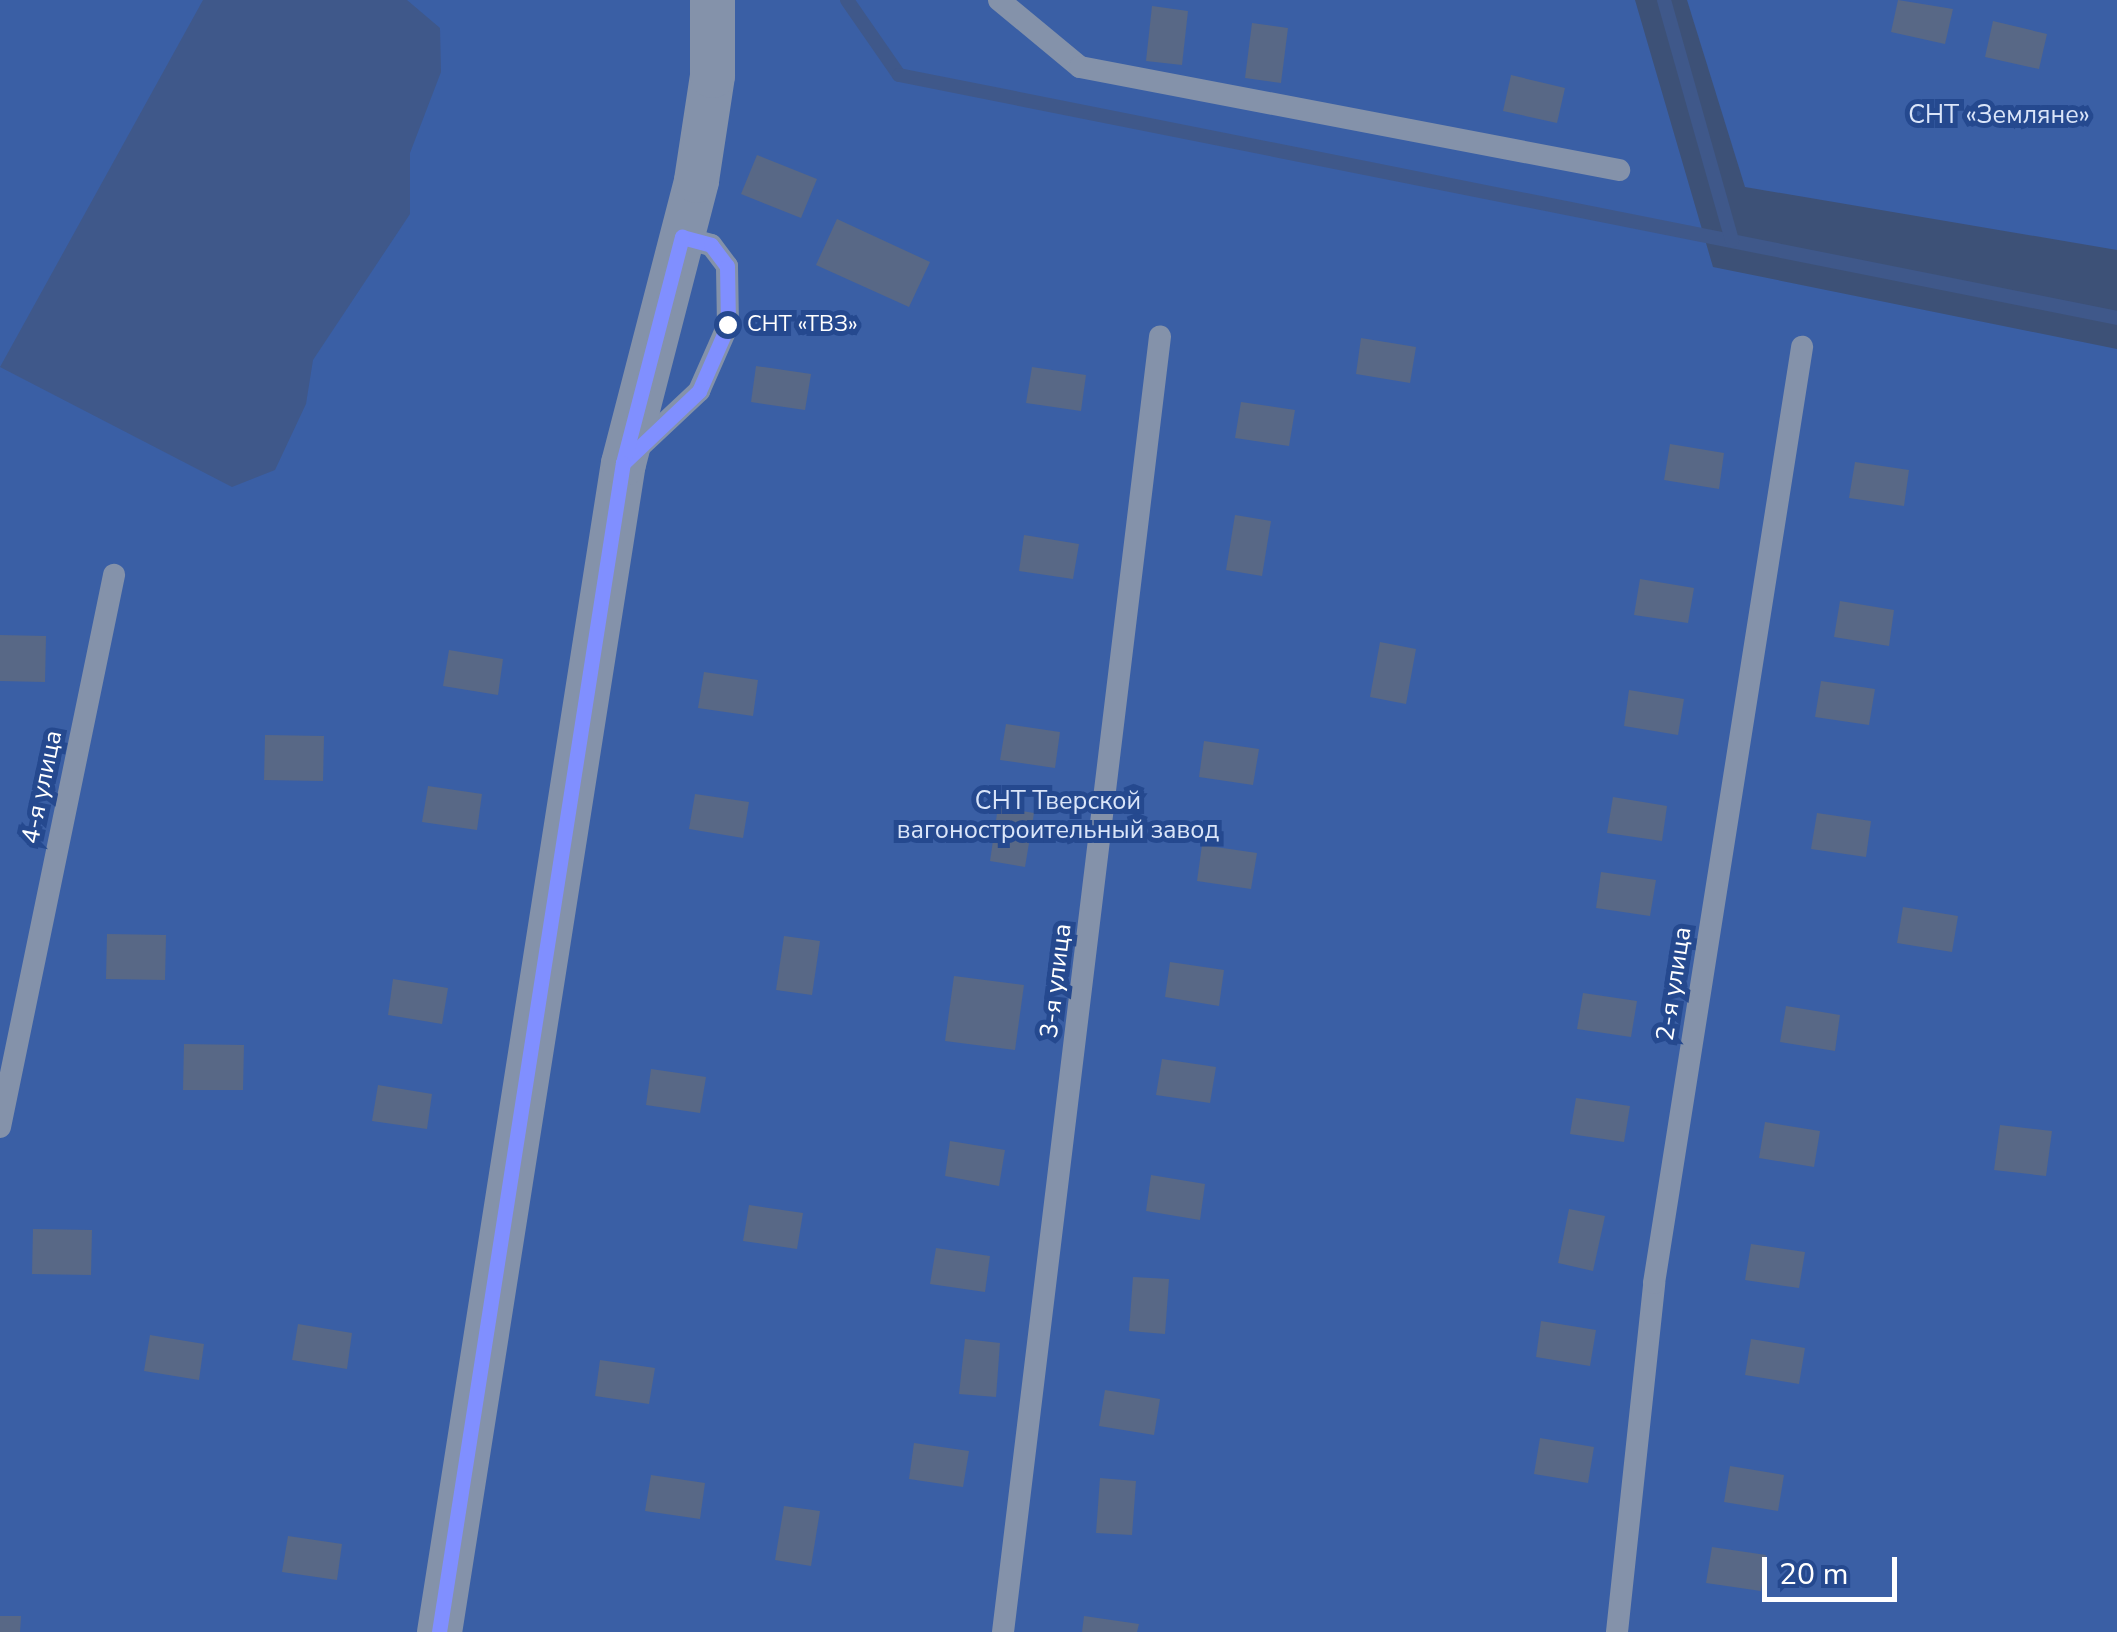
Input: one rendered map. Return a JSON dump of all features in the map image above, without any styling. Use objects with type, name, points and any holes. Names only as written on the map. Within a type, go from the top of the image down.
[{"type":"street","points":[[439,1632],[624,462],[682,237],[712,75],[712,0]]},
{"type":"lane","points":[[1000,0],[1080,67],[1619,170]]},
{"type":"lane","points":[[624,462],[699,391],[728,325],[727,266],[710,245],[682,237]]},
{"type":"lane","name":"3-я улица","points":[[1003,1632],[1160,336]]},
{"type":"lane","name":"2-я улица","points":[[1617,1632],[1654,1284],[1802,347]]},
{"type":"lane","name":"4-я улица","points":[[0,1127],[114,574]]},
{"type":"green space","name":"СНТ Тверской вагоностроительный завод","points":[[0,0],[1635,0],[1713,267],[2117,349],[2117,1632],[0,1632]]},
{"type":"green space","name":"СНТ «Земляне»","points":[[1687,0],[2117,0],[2117,250],[1745,187]]},
{"type":"shaded area","points":[[203,0],[407,0],[440,28],[441,72],[410,153],[410,214],[313,360],[306,404],[275,470],[232,487],[0,367]]},
{"type":"building","points":[[1898,0],[1953,9],[1945,44],[1891,32]]},
{"type":"building","points":[[1152,6],[1188,11],[1182,65],[1146,61]]},
{"type":"building","points":[[1993,21],[2047,34],[2039,69],[1985,57]]},
{"type":"building","points":[[1252,23],[1288,28],[1281,83],[1245,78]]},
{"type":"building","points":[[1511,75],[1565,88],[1557,123],[1503,111]]},
{"type":"building","points":[[757,155],[817,179],[801,218],[741,194]]},
{"type":"building","points":[[837,219],[930,262],[909,307],[816,265]]},
{"type":"building","points":[[1361,338],[1416,347],[1410,383],[1356,374]]},
{"type":"building","points":[[756,366],[811,374],[805,410],[751,402]]},
{"type":"building","points":[[1032,367],[1086,375],[1081,411],[1026,403]]},
{"type":"building","points":[[1241,402],[1295,410],[1289,446],[1235,438]]},
{"type":"building","points":[[1670,444],[1724,453],[1719,489],[1664,480]]},
{"type":"building","points":[[1855,462],[1909,470],[1904,506],[1849,498]]},
{"type":"building","points":[[1235,515],[1271,521],[1262,576],[1226,570]]},
{"type":"building","points":[[1024,535],[1079,544],[1073,579],[1019,571]]},
{"type":"building","points":[[1640,579],[1694,588],[1688,623],[1634,615]]},
{"type":"building","points":[[1840,601],[1894,610],[1889,646],[1834,637]]},
{"type":"building","points":[[0,635],[46,636],[45,682],[0,681]]},
{"type":"building","points":[[1380,642],[1416,649],[1406,704],[1370,697]]},
{"type":"building","points":[[449,650],[503,659],[498,695],[443,686]]},
{"type":"building","points":[[704,672],[758,680],[753,716],[698,708]]},
{"type":"building","points":[[1821,681],[1875,689],[1869,725],[1815,717]]},
{"type":"building","points":[[1629,690],[1684,699],[1678,735],[1624,726]]},
{"type":"building","points":[[1006,724],[1060,732],[1055,768],[1000,760]]},
{"type":"building","points":[[265,735],[324,736],[323,781],[264,780]]},
{"type":"building","points":[[1204,741],[1259,749],[1253,785],[1199,777]]},
{"type":"building","points":[[428,786],[482,794],[477,830],[422,822]]},
{"type":"building","points":[[695,794],[749,802],[743,838],[689,829]]},
{"type":"building","points":[[1613,797],[1667,806],[1662,841],[1607,833]]},
{"type":"building","points":[[998,807],[1034,813],[1025,867],[990,861]]},
{"type":"building","points":[[1817,813],[1871,821],[1866,857],[1811,849]]},
{"type":"building","points":[[1202,845],[1257,853],[1251,889],[1197,881]]},
{"type":"building","points":[[1601,872],[1656,880],[1650,916],[1596,908]]},
{"type":"building","points":[[1903,907],[1958,916],[1952,952],[1897,943]]},
{"type":"building","points":[[107,934],[166,935],[165,980],[106,979]]},
{"type":"building","points":[[784,936],[820,941],[812,995],[776,990]]},
{"type":"building","points":[[1170,962],[1224,970],[1219,1006],[1165,997]]},
{"type":"building","points":[[954,976],[1024,985],[1015,1050],[945,1041]]},
{"type":"building","points":[[393,979],[448,988],[442,1024],[388,1015]]},
{"type":"building","points":[[1583,993],[1637,1001],[1631,1037],[1577,1029]]},
{"type":"building","points":[[1786,1006],[1840,1015],[1835,1051],[1780,1042]]},
{"type":"building","points":[[184,1044],[244,1045],[243,1090],[183,1090]]},
{"type":"building","points":[[1162,1059],[1216,1067],[1210,1103],[1156,1095]]},
{"type":"building","points":[[651,1069],[706,1077],[700,1113],[646,1105]]},
{"type":"building","points":[[378,1085],[432,1094],[427,1129],[372,1121]]},
{"type":"building","points":[[1576,1098],[1630,1106],[1624,1142],[1570,1134]]},
{"type":"building","points":[[1765,1122],[1820,1131],[1814,1167],[1759,1158]]},
{"type":"building","points":[[2000,1125],[2052,1131],[2046,1176],[1994,1170]]},
{"type":"building","points":[[950,1141],[1005,1150],[999,1186],[945,1176]]},
{"type":"building","points":[[1151,1175],[1205,1184],[1200,1220],[1146,1211]]},
{"type":"building","points":[[749,1205],[803,1213],[797,1249],[743,1241]]},
{"type":"building","points":[[1569,1209],[1605,1216],[1593,1271],[1558,1263]]},
{"type":"building","points":[[33,1229],[92,1230],[91,1275],[32,1274]]},
{"type":"building","points":[[1751,1244],[1805,1252],[1799,1288],[1745,1280]]},
{"type":"building","points":[[936,1248],[990,1256],[985,1292],[930,1284]]},
{"type":"building","points":[[1133,1277],[1169,1279],[1165,1334],[1129,1331]]},
{"type":"building","points":[[1541,1321],[1596,1330],[1590,1366],[1536,1357]]},
{"type":"building","points":[[298,1324],[352,1333],[347,1369],[292,1360]]},
{"type":"building","points":[[150,1335],[204,1344],[199,1380],[144,1371]]},
{"type":"building","points":[[965,1339],[1000,1343],[996,1397],[959,1394]]},
{"type":"building","points":[[1751,1339],[1805,1348],[1799,1384],[1745,1375]]},
{"type":"building","points":[[600,1360],[655,1368],[649,1404],[595,1396]]},
{"type":"building","points":[[1105,1390],[1160,1399],[1154,1435],[1099,1426]]},
{"type":"building","points":[[1540,1438],[1594,1447],[1588,1483],[1534,1474]]},
{"type":"building","points":[[914,1443],[969,1451],[963,1487],[909,1479]]},
{"type":"building","points":[[1730,1466],[1784,1475],[1778,1511],[1724,1502]]},
{"type":"building","points":[[651,1475],[705,1483],[700,1519],[645,1511]]},
{"type":"building","points":[[1100,1478],[1136,1481],[1132,1535],[1096,1533]]},
{"type":"building","points":[[784,1506],[820,1511],[811,1566],[775,1560]]},
{"type":"building","points":[[288,1536],[342,1544],[337,1580],[282,1572]]},
{"type":"building","points":[[1712,1547],[1766,1555],[1761,1591],[1706,1583]]},
{"type":"building","points":[[0,1616],[21,1616],[20,1632],[0,1632]]},
{"type":"building","points":[[1084,1616],[1139,1624],[1137,1632],[1082,1632]]},
{"type":"waterway","points":[[847,0],[899,75],[2117,318]]},
{"type":"waterway","points":[[1664,0],[1732,241]]},
{"type":"transit line","points":[[682,237],[711,245],[727,266],[728,325],[699,391],[623,463],[682,237]]},
{"type":"transit line","points":[[439,1632],[623,463]]},
{"type":"place","name":"СНТ «ТВЗ»","points":[[728,325]]}]
